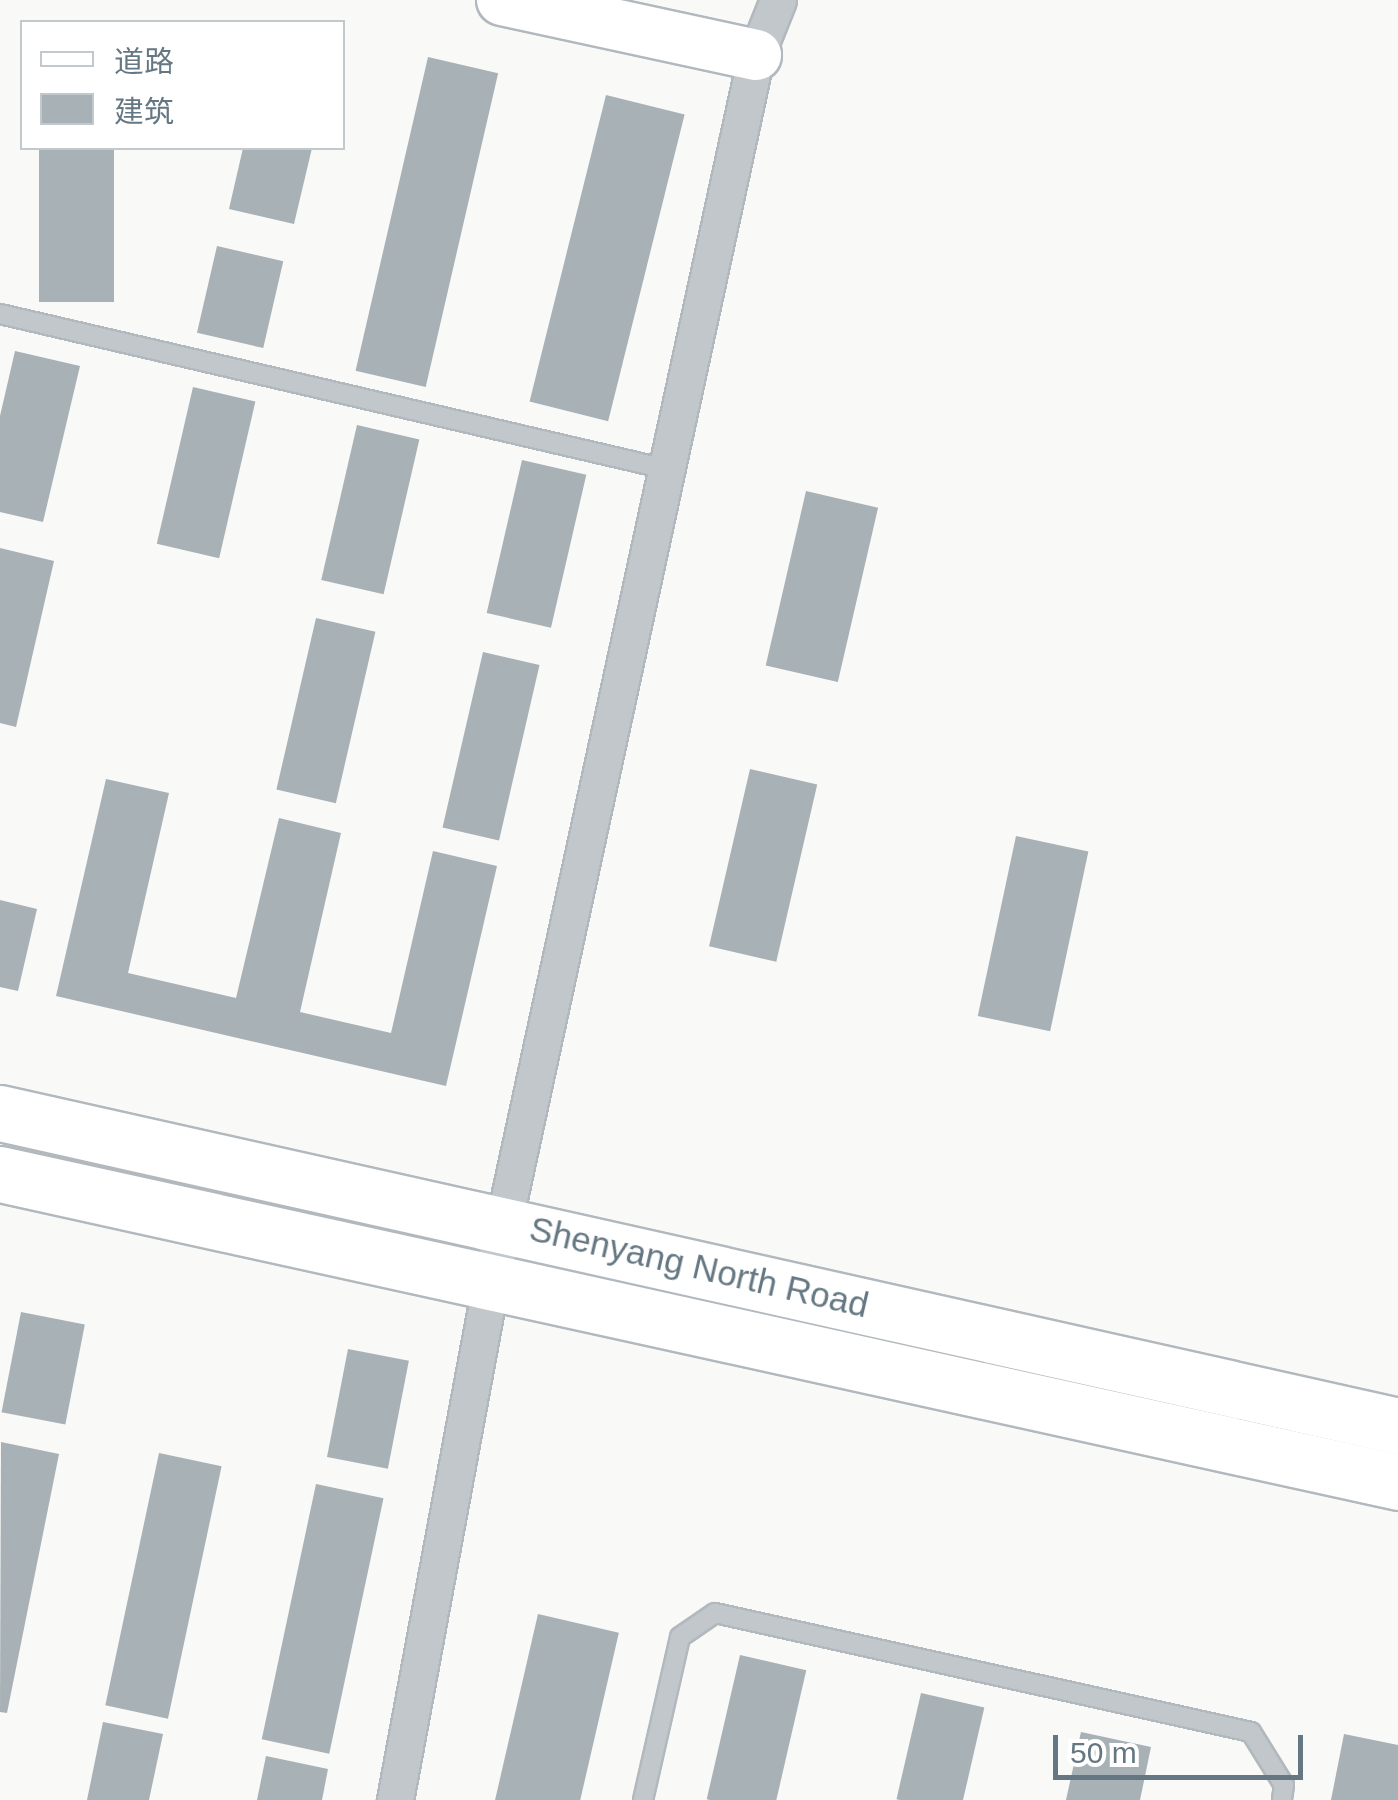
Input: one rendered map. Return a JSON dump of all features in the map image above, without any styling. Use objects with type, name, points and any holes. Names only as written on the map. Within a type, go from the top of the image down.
[{"type":"main road","name":"Shenyang North Road","points":[[0,1112],[1398,1426]]},
{"type":"main road","name":"Shenyang North Road","points":[[0,1174],[1398,1482]]},
{"type":"street","points":[[502,0],[756,56]]},
{"type":"street","points":[[395,1800],[490,1281],[756,56],[778,0]]},
{"type":"lane","points":[[0,314],[666,469]]},
{"type":"lane","points":[[643,1800],[680,1637],[715,1612],[1251,1732],[1284,1785],[1282,1800]]},
{"type":"building","points":[[428,57],[498,73],[426,387],[356,371]]},
{"type":"building","points":[[606,95],[685,115],[608,421],[530,402]]},
{"type":"building","points":[[39,150],[114,150],[114,302],[39,302]]},
{"type":"building","points":[[243,150],[312,150],[294,224],[229,209]]},
{"type":"building","points":[[217,246],[283,261],[263,348],[197,333]]},
{"type":"building","points":[[15,351],[80,366],[43,522],[0,512],[0,416]]},
{"type":"building","points":[[193,387],[255,401],[219,558],[157,544]]},
{"type":"building","points":[[357,425],[419,439],[384,594],[321,580]]},
{"type":"building","points":[[522,460],[586,475],[551,628],[487,613]]},
{"type":"building","points":[[806,491],[878,508],[838,682],[766,665]]},
{"type":"building","points":[[0,548],[54,561],[16,727],[0,723]]},
{"type":"building","points":[[316,618],[375,632],[336,803],[276,789]]},
{"type":"building","points":[[483,652],[540,665],[499,840],[443,827]]},
{"type":"building","points":[[750,769],[817,785],[776,962],[709,946]]},
{"type":"building","points":[[106,779],[169,793],[128,973],[236,998],[279,818],[341,833],[300,1012],[391,1033],[433,851],[497,866],[446,1086],[56,996]]},
{"type":"building","points":[[1016,836],[1088,851],[1050,1031],[978,1016]]},
{"type":"building","points":[[0,900],[37,909],[18,991],[0,987]]},
{"type":"building","points":[[21,1312],[85,1324],[65,1425],[2,1412]]},
{"type":"building","points":[[348,1349],[409,1361],[388,1469],[327,1457]]},
{"type":"building","points":[[1,1442],[59,1454],[7,1713],[0,1712]]},
{"type":"building","points":[[159,1453],[222,1466],[168,1719],[105,1705]]},
{"type":"building","points":[[316,1484],[383,1498],[329,1754],[262,1739]]},
{"type":"building","points":[[538,1614],[619,1633],[580,1800],[495,1800]]},
{"type":"building","points":[[740,1655],[806,1670],[776,1800],[707,1799]]},
{"type":"building","points":[[921,1693],[984,1708],[963,1800],[896,1799]]},
{"type":"building","points":[[103,1722],[163,1734],[149,1800],[87,1800]]},
{"type":"building","points":[[1081,1732],[1151,1747],[1140,1800],[1066,1800]]},
{"type":"building","points":[[1344,1734],[1398,1745],[1398,1800],[1331,1800]]},
{"type":"building","points":[[266,1756],[328,1769],[322,1800],[257,1800]]}]
